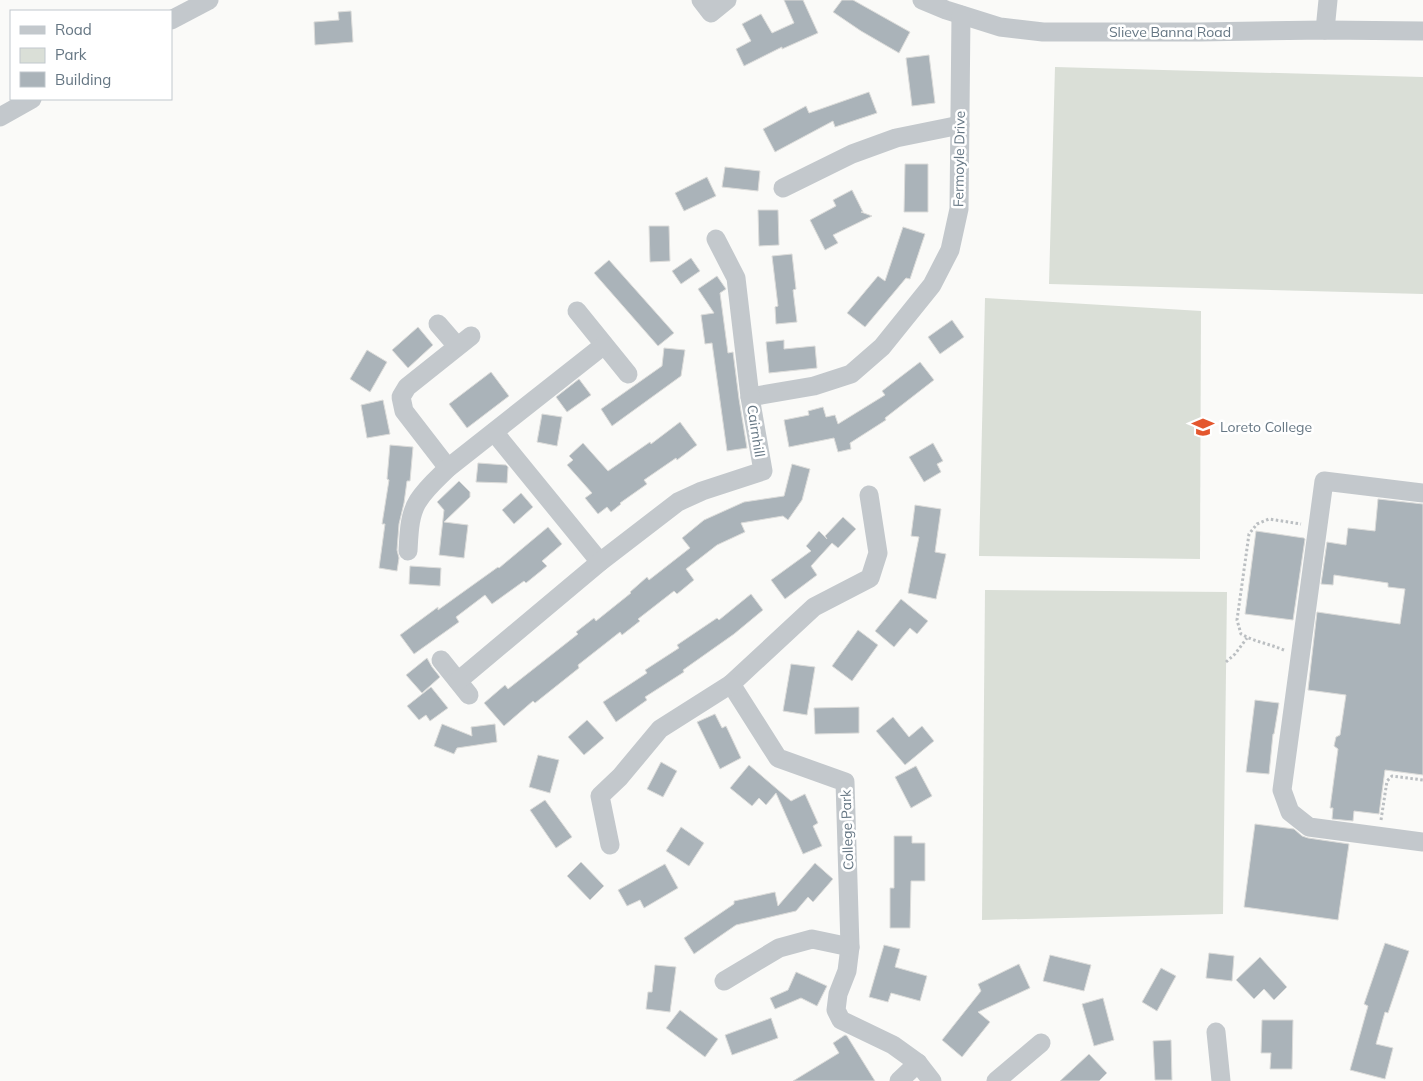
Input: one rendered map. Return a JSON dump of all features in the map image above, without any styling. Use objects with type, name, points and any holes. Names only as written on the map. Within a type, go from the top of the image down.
[{"type":"street","points":[[172,19],[209,0]]},
{"type":"street","points":[[701,0],[710,13],[727,0]]},
{"type":"street","name":"Slieve Banna Road","points":[[922,0],[946,10],[1000,26],[1043,32],[1423,31]]},
{"type":"street","points":[[1325,30],[1328,0]]},
{"type":"street","name":"Fermoyle Drive","points":[[750,397],[814,386],[851,374],[882,347],[932,285],[950,250],[958,209],[961,15]]},
{"type":"street","points":[[0,116],[30,100]]},
{"type":"street","points":[[783,188],[861,151],[896,138],[960,125]]},
{"type":"street","name":"Cairnhill","points":[[441,660],[464,688],[600,562],[678,502],[702,491],[763,471],[750,397],[736,278],[716,239]]},
{"type":"street","points":[[577,311],[628,374]]},
{"type":"street","points":[[438,324],[464,341],[407,387],[401,397],[404,411],[448,468]]},
{"type":"street","points":[[408,551],[410,521],[417,502],[427,489],[448,468],[604,345]]},
{"type":"street","points":[[494,432],[600,562]]},
{"type":"street","points":[[1423,493],[1324,480],[1282,790],[1290,812],[1309,827],[1423,842]]},
{"type":"street","points":[[610,844],[600,796],[620,777],[660,729],[730,684],[814,607],[870,578],[878,553],[869,495]]},
{"type":"street","name":"College Park","points":[[730,684],[778,758],[845,782],[850,947],[847,971],[838,994],[836,1010],[841,1020],[893,1045],[918,1063],[932,1081]]},
{"type":"street","points":[[724,981],[779,948],[812,939],[850,947]]},
{"type":"street","points":[[1216,1032],[1221,1081]]},
{"type":"street","points":[[996,1081],[1041,1043]]},
{"type":"street","points":[[899,1081],[918,1063]]},
{"type":"path","points":[[1298,672],[1291,653],[1247,638],[1241,634],[1237,620],[1249,534],[1257,524],[1269,519],[1318,526]]},
{"type":"path","points":[[1226,662],[1235,654],[1247,638]]},
{"type":"path","points":[[1381,823],[1387,781],[1392,776],[1423,780]]},
{"type":"green space","points":[[1055,67],[1423,77],[1423,294],[1049,284]]},
{"type":"green space","points":[[985,298],[1201,311],[1200,559],[979,556]]},
{"type":"green space","points":[[985,590],[1227,592],[1223,914],[982,920]]},
{"type":"building","points":[[784,0],[803,0],[818,33],[782,49],[782,47],[744,66],[736,49],[751,41],[742,24],[761,14],[772,33],[794,23]]},
{"type":"building","points":[[842,0],[853,0],[910,32],[899,53],[833,12]]},
{"type":"building","points":[[351,11],[353,42],[315,45],[314,22],[339,20],[338,12]]},
{"type":"building","points":[[929,55],[935,103],[912,106],[906,58]]},
{"type":"building","points":[[869,92],[877,113],[835,127],[833,121],[775,152],[763,129],[806,106],[809,113]]},
{"type":"building","points":[[905,164],[928,164],[928,212],[904,212]]},
{"type":"building","points":[[725,167],[760,171],[758,191],[722,187]]},
{"type":"building","points":[[707,177],[716,196],[684,211],[675,193]]},
{"type":"building","points":[[852,190],[863,212],[861,212],[872,216],[833,235],[838,243],[825,250],[810,220],[836,206],[833,200]]},
{"type":"building","points":[[758,210],[778,210],[779,245],[759,246]]},
{"type":"building","points":[[649,226],[669,226],[670,261],[650,262]]},
{"type":"building","points":[[903,227],[925,234],[910,279],[906,278],[865,327],[847,313],[878,276],[885,281]]},
{"type":"building","points":[[792,254],[796,289],[793,290],[797,322],[776,324],[775,307],[778,306],[772,256]]},
{"type":"building","points":[[691,258],[700,271],[681,284],[672,271]]},
{"type":"building","points":[[609,260],[674,333],[658,346],[594,273]]},
{"type":"building","points":[[717,276],[726,289],[720,293],[728,353],[733,352],[747,448],[727,451],[712,343],[705,344],[701,315],[714,313],[698,289]]},
{"type":"building","points":[[952,320],[964,337],[940,354],[928,337]]},
{"type":"building","points":[[418,327],[433,345],[408,368],[392,350]]},
{"type":"building","points":[[784,340],[784,349],[815,346],[817,368],[769,373],[766,342]]},
{"type":"building","points":[[664,348],[685,350],[681,376],[612,426],[601,409],[662,366]]},
{"type":"building","points":[[367,350],[387,362],[370,392],[350,379]]},
{"type":"building","points":[[920,362],[934,380],[885,418],[886,420],[850,443],[851,449],[838,452],[834,438],[789,447],[784,420],[809,415],[808,411],[823,407],[826,417],[835,415],[838,424],[885,395],[882,391]]},
{"type":"building","points":[[491,372],[509,396],[467,428],[449,404]]},
{"type":"building","points":[[579,379],[591,395],[567,412],[556,397]]},
{"type":"building","points":[[383,400],[390,434],[367,438],[361,405]]},
{"type":"building","points":[[542,414],[562,417],[557,446],[537,442]]},
{"type":"building","points":[[680,422],[697,445],[644,480],[647,484],[620,503],[611,512],[607,507],[598,514],[585,498],[592,493],[567,465],[573,460],[569,456],[583,443],[608,471],[650,442],[651,444]]},
{"type":"building","points":[[933,443],[943,461],[937,464],[941,472],[924,482],[909,457]]},
{"type":"building","points":[[390,445],[413,447],[410,481],[407,481],[399,524],[397,571],[379,568],[385,524],[382,524],[389,480],[387,479]]},
{"type":"building","points":[[478,463],[506,465],[508,467],[507,483],[476,482]]},
{"type":"building","points":[[792,464],[810,469],[802,500],[788,520],[783,516],[741,523],[745,532],[717,545],[686,569],[694,580],[677,594],[674,591],[638,619],[640,621],[622,635],[620,632],[578,665],[579,668],[535,703],[533,701],[504,726],[484,703],[505,685],[508,689],[578,634],[576,632],[594,618],[596,621],[631,593],[647,577],[649,580],[690,548],[682,538],[704,520],[744,502],[784,496]]},
{"type":"building","points":[[459,481],[470,492],[470,497],[444,522],[468,525],[464,558],[439,555],[444,510],[437,502]]},
{"type":"building","points":[[521,493],[533,507],[514,524],[502,510]]},
{"type":"building","points":[[1378,499],[1423,504],[1423,775],[1385,770],[1379,814],[1354,811],[1353,821],[1332,819],[1333,808],[1330,808],[1338,749],[1334,746],[1336,737],[1340,735],[1346,695],[1308,690],[1317,612],[1400,624],[1405,589],[1388,587],[1388,583],[1334,575],[1333,585],[1321,584],[1327,542],[1346,545],[1348,528],[1375,531]]},
{"type":"building","points":[[915,505],[941,509],[935,552],[946,554],[936,599],[908,593],[919,537],[911,536]]},
{"type":"building","points":[[843,517],[856,529],[838,548],[832,543],[811,566],[817,575],[785,599],[771,580],[811,551],[806,546],[819,531],[827,539],[825,536]]},
{"type":"building","points":[[548,527],[562,544],[542,561],[547,566],[526,583],[524,581],[492,604],[485,595],[456,617],[459,622],[414,654],[400,635],[438,607],[438,610],[499,568]]},
{"type":"building","points":[[1256,531],[1305,539],[1293,620],[1245,614]]},
{"type":"building","points":[[410,566],[441,568],[440,586],[409,584]]},
{"type":"building","points":[[751,594],[763,610],[734,634],[683,670],[684,672],[645,697],[647,700],[616,722],[603,702],[647,673],[645,670],[679,648],[677,645],[717,618],[719,620]]},
{"type":"building","points":[[901,599],[928,621],[917,634],[910,628],[894,647],[875,631]]},
{"type":"building","points":[[858,630],[878,645],[852,681],[832,666]]},
{"type":"building","points":[[427,658],[440,677],[422,693],[406,675]]},
{"type":"building","points":[[791,664],[815,667],[807,715],[783,711]]},
{"type":"building","points":[[431,687],[448,708],[430,721],[426,715],[419,720],[407,706]]},
{"type":"building","points":[[1255,700],[1279,703],[1273,734],[1269,774],[1246,772]]},
{"type":"building","points":[[859,707],[859,733],[815,734],[814,708]]},
{"type":"building","points":[[715,714],[722,728],[726,726],[741,758],[720,769],[697,722]]},
{"type":"building","points":[[893,717],[909,737],[922,726],[934,741],[905,765],[876,731]]},
{"type":"building","points":[[587,720],[604,738],[584,755],[568,737]]},
{"type":"building","points":[[442,724],[472,736],[471,727],[495,724],[497,742],[457,748],[454,754],[434,746]]},
{"type":"building","points":[[538,755],[559,760],[550,793],[529,787]]},
{"type":"building","points":[[661,762],[677,771],[663,797],[647,789]]},
{"type":"building","points":[[749,765],[791,801],[805,794],[818,823],[813,826],[822,846],[803,854],[776,793],[766,805],[759,798],[752,806],[730,788]]},
{"type":"building","points":[[916,766],[932,796],[911,808],[895,777]]},
{"type":"building","points":[[545,800],[572,837],[556,848],[530,810]]},
{"type":"building","points":[[1255,824],[1294,829],[1302,836],[1308,838],[1349,844],[1338,920],[1244,907]]},
{"type":"building","points":[[681,827],[704,843],[689,866],[666,851]]},
{"type":"building","points":[[894,836],[912,836],[912,843],[925,843],[925,881],[911,881],[910,928],[890,928],[890,888],[894,888]]},
{"type":"building","points":[[581,862],[604,886],[590,900],[567,876]]},
{"type":"building","points":[[815,863],[833,879],[813,902],[808,897],[796,911],[736,925],[694,954],[684,938],[734,904],[734,901],[775,892],[778,906]]},
{"type":"building","points":[[665,864],[678,888],[644,908],[640,900],[627,906],[618,890]]},
{"type":"building","points":[[1385,943],[1409,951],[1388,1013],[1385,1012],[1376,1044],[1393,1048],[1385,1079],[1350,1070],[1368,1006],[1364,1004]]},
{"type":"building","points":[[884,945],[900,949],[895,967],[927,976],[920,1001],[891,993],[888,1002],[869,997]]},
{"type":"building","points":[[1209,953],[1234,956],[1232,981],[1206,978]]},
{"type":"building","points":[[1050,955],[1091,965],[1084,991],[1043,981]]},
{"type":"building","points":[[1260,957],[1287,987],[1274,1000],[1264,989],[1254,999],[1236,980]]},
{"type":"building","points":[[1019,964],[1030,988],[978,1012],[990,1022],[962,1057],[942,1040],[981,991],[978,984]]},
{"type":"building","points":[[655,965],[676,967],[670,1012],[646,1009],[648,992],[652,992]]},
{"type":"building","points":[[1161,968],[1176,976],[1157,1011],[1142,1002]]},
{"type":"building","points":[[796,972],[827,986],[817,1006],[801,998],[775,1009],[770,998],[788,990]]},
{"type":"building","points":[[1103,998],[1114,1040],[1094,1046],[1082,1004]]},
{"type":"building","points":[[680,1010],[718,1039],[705,1057],[666,1028]]},
{"type":"building","points":[[771,1018],[778,1038],[732,1055],[725,1035]]},
{"type":"building","points":[[1262,1020],[1293,1020],[1292,1069],[1270,1069],[1271,1053],[1261,1053]]},
{"type":"building","points":[[845,1035],[875,1081],[793,1081],[839,1053],[833,1043]]},
{"type":"building","points":[[1171,1040],[1172,1080],[1155,1080],[1153,1041]]},
{"type":"building","points":[[1089,1054],[1107,1073],[1099,1081],[1060,1081]]},
{"type":"place","name":"Loreto College","points":[[1203,427]]}]
